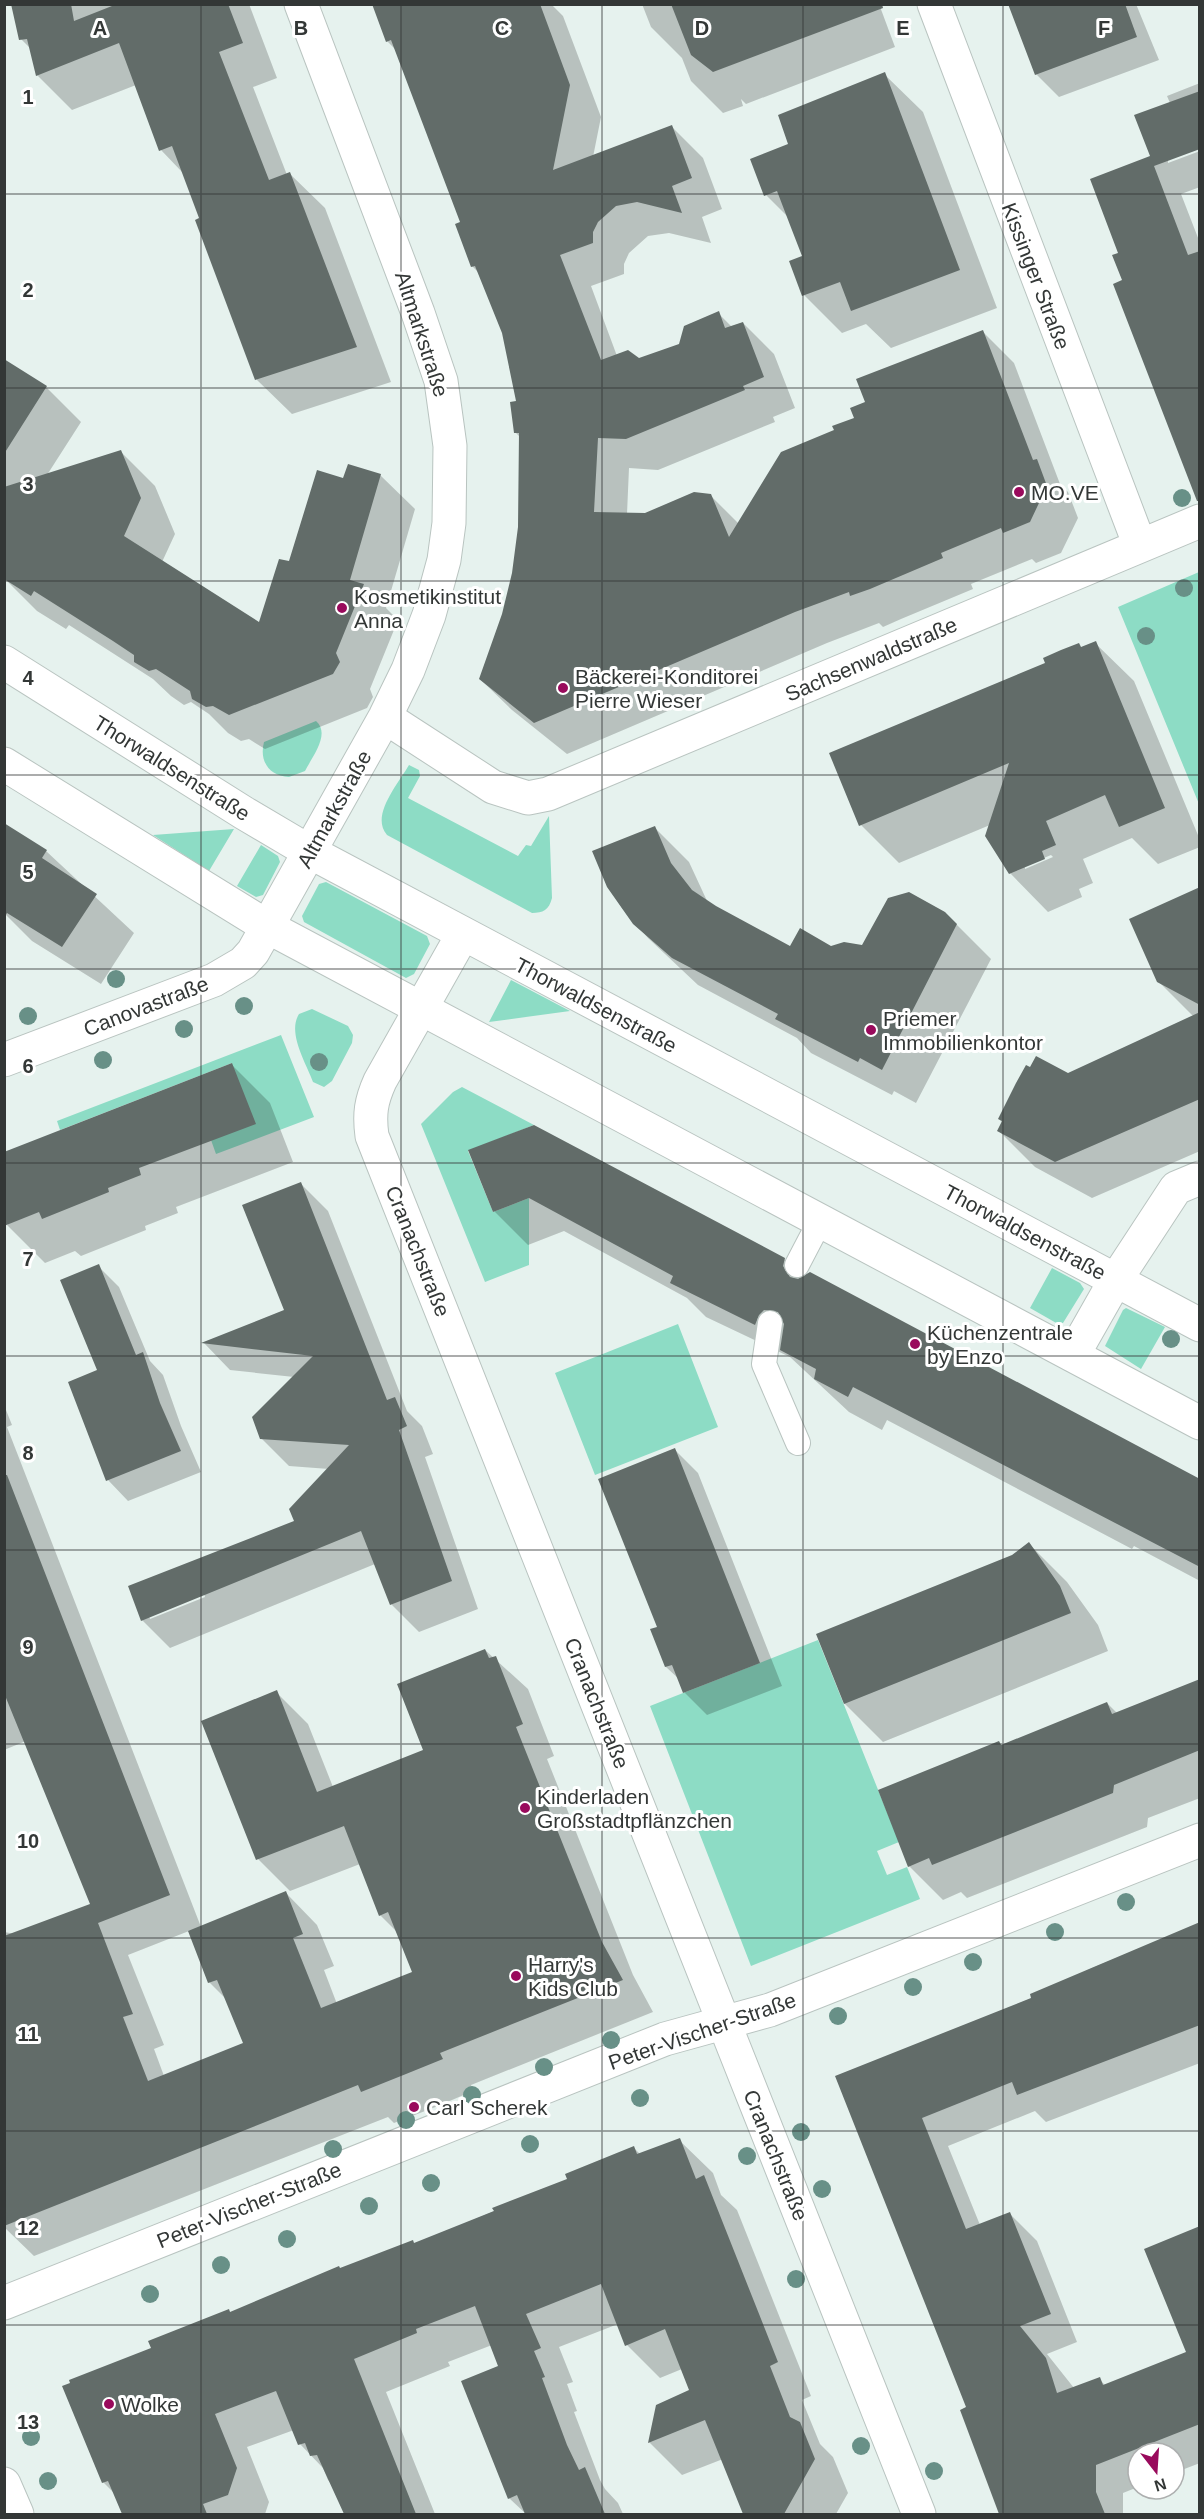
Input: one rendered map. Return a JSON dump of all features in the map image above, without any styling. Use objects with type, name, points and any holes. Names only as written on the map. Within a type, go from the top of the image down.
[{"type":"street","name":"Altmarkstraße","points":[[268,927],[385,717],[408,670],[429,615],[444,561],[452,484],[447,416],[434,357],[302,4]]},
{"type":"street","name":"Kissinger Straße","points":[[934,4],[1140,546]]},
{"type":"street","name":"Sachsenwaldstraße","points":[[385,717],[493,787],[528,798],[548,794],[1200,521]]},
{"type":"street","name":"Thorwaldsenstraße","points":[[4,662],[310,852],[1200,1325]]},
{"type":"street","points":[[4,764],[268,927],[1200,1422]]},
{"type":"street","name":"Canovastraße","points":[[4,1060],[229,972],[243,963],[268,927]]},
{"type":"street","name":"Cranachstraße","points":[[463,934],[370,1102],[369,1116],[372,1136],[919,2514]]},
{"type":"street","points":[[1074,1355],[1116,1281],[1176,1188],[1200,1178]]},
{"type":"street","name":"Peter-Vischer-Straße","points":[[4,2304],[665,2039],[770,2010],[1200,1840]]},
{"type":"street","points":[[4,2484],[16,2514]]},
{"type":"lane","points":[[797,1265],[820,1221]]},
{"type":"lane","points":[[770,1323],[764,1364],[798,1443]]},
{"type":"green space","points":[[1199,572],[1199,804],[1118,607]]},
{"type":"green space","points":[[316,721],[322,732],[321,739],[305,771],[289,777],[276,774],[267,766],[263,755],[264,742]]},
{"type":"green space","points":[[409,765],[419,770],[420,776],[408,798],[518,856],[526,845],[531,846],[549,816],[552,898],[547,908],[532,913],[387,835],[382,819],[384,810],[393,790]]},
{"type":"green space","points":[[234,829],[209,871],[153,835]]},
{"type":"green space","points":[[261,845],[278,856],[280,862],[263,895],[256,897],[237,886]]},
{"type":"green space","points":[[326,882],[427,936],[430,944],[414,974],[406,978],[304,922],[302,916],[319,884]]},
{"type":"green space","points":[[511,980],[570,1011],[489,1022]]},
{"type":"green space","points":[[312,1009],[348,1026],[353,1035],[352,1043],[332,1081],[324,1087],[313,1082],[296,1039],[295,1030],[299,1014]]},
{"type":"green space","points":[[281,1035],[314,1117],[216,1154],[211,1140],[232,1063],[60,1130],[57,1121]]},
{"type":"green space","points":[[462,1087],[534,1125],[468,1151],[493,1212],[529,1198],[529,1265],[485,1282],[421,1124],[453,1092]]},
{"type":"green space","points":[[1052,1268],[1080,1283],[1084,1289],[1063,1323],[1058,1324],[1030,1308]]},
{"type":"green space","points":[[1126,1308],[1165,1327],[1141,1369],[1105,1346]]},
{"type":"green space","points":[[678,1324],[718,1427],[595,1475],[555,1373]]},
{"type":"green space","points":[[818,1640],[899,1842],[877,1851],[887,1875],[907,1867],[920,1899],[751,1966],[650,1706]]},
{"type":"building","points":[[11,4],[71,4],[74,21],[117,4],[228,4],[243,43],[219,52],[269,180],[290,172],[357,347],[255,380],[195,220],[199,218],[172,146],[159,151],[119,43],[36,76],[27,39],[19,40]]},
{"type":"building","points":[[372,4],[540,4],[570,85],[553,170],[672,125],[692,178],[672,186],[682,213],[637,202],[616,206],[598,222],[593,232],[593,243],[560,255],[601,360],[628,350],[639,358],[679,344],[684,326],[719,311],[725,328],[743,322],[764,377],[743,386],[745,390],[626,439],[598,438],[594,512],[645,513],[694,492],[711,494],[729,537],[781,452],[834,430],[832,426],[854,418],[850,408],[865,402],[856,379],[983,330],[1033,460],[1037,459],[1047,486],[1030,522],[1003,533],[1001,528],[941,553],[943,558],[870,589],[850,596],[849,592],[795,612],[534,723],[479,679],[502,614],[512,573],[518,527],[519,433],[514,433],[510,402],[516,401],[502,333],[475,266],[471,267],[455,224],[460,222],[391,40],[386,42]]},
{"type":"building","points":[[671,4],[882,4],[883,8],[713,72],[691,55]]},
{"type":"building","points":[[1008,4],[1125,4],[1137,37],[1035,75]]},
{"type":"building","points":[[885,72],[960,270],[851,311],[840,282],[802,296],[789,261],[802,256],[777,191],[764,196],[750,159],[788,144],[778,115]]},
{"type":"building","points":[[1200,91],[1200,149],[1154,166],[1188,255],[1200,251],[1200,501],[1197,501],[1113,284],[1122,280],[1112,255],[1118,253],[1090,179],[1150,156],[1134,115]]},
{"type":"building","points":[[4,359],[47,386],[4,454]]},
{"type":"building","points":[[121,450],[141,498],[124,536],[259,622],[279,559],[289,561],[317,470],[343,478],[348,464],[381,474],[350,580],[364,584],[336,653],[340,662],[333,674],[229,715],[213,706],[206,707],[192,699],[190,691],[156,669],[149,671],[134,662],[134,655],[113,641],[34,591],[31,596],[4,579],[4,487]]},
{"type":"building","points":[[1096,641],[1165,808],[1119,827],[1105,795],[1046,821],[1056,845],[1042,851],[1045,859],[1009,874],[985,836],[1009,763],[859,826],[829,753],[1045,663],[1043,658],[1061,650],[1079,643],[1081,647]]},
{"type":"building","points":[[4,823],[47,850],[42,858],[97,894],[62,947],[7,913],[4,917]]},
{"type":"building","points":[[655,826],[671,863],[692,890],[716,906],[790,946],[800,928],[831,946],[844,942],[862,945],[888,898],[909,892],[945,912],[957,924],[882,1070],[860,1058],[858,1062],[775,1019],[778,1014],[672,958],[633,924],[607,887],[592,851]]},
{"type":"building","points":[[1200,887],[1200,1005],[1157,982],[1129,919]]},
{"type":"building","points":[[1200,1012],[1200,1099],[1055,1162],[997,1131],[1002,1121],[998,1119],[1016,1083],[1026,1065],[1030,1067],[1036,1056],[1068,1073]]},
{"type":"building","points":[[232,1063],[256,1124],[139,1168],[141,1175],[108,1188],[109,1192],[42,1219],[39,1212],[4,1226],[4,1152]]},
{"type":"building","points":[[534,1125],[785,1258],[783,1266],[790,1277],[798,1279],[810,1272],[1200,1479],[1200,1567],[853,1387],[848,1397],[814,1379],[816,1369],[780,1350],[784,1324],[778,1312],[764,1310],[755,1325],[670,1283],[673,1276],[529,1198],[493,1212],[468,1150]]},
{"type":"building","points":[[301,1182],[387,1400],[395,1397],[407,1426],[399,1430],[452,1581],[390,1605],[361,1531],[141,1621],[128,1586],[294,1521],[289,1509],[349,1445],[260,1439],[252,1417],[313,1356],[201,1343],[284,1310],[242,1205]]},
{"type":"building","points":[[99,1264],[136,1355],[143,1352],[160,1403],[181,1451],[106,1481],[68,1382],[97,1370],[60,1280]]},
{"type":"building","points":[[675,1448],[760,1663],[683,1693],[672,1665],[665,1667],[650,1629],[657,1627],[598,1479]]},
{"type":"building","points":[[4,1475],[7,1475],[170,1895],[98,1923],[133,2014],[123,2017],[148,2081],[243,2043],[217,1980],[208,1983],[188,1931],[286,1891],[303,1934],[293,1938],[321,2008],[412,1972],[388,1912],[379,1916],[344,1826],[256,1860],[201,1721],[277,1690],[317,1792],[423,1750],[397,1684],[485,1649],[489,1658],[496,1656],[523,1724],[516,1727],[602,1942],[623,1980],[440,2053],[443,2059],[361,2092],[358,2085],[4,2226],[4,1936],[90,1904],[4,1693]]},
{"type":"building","points":[[1029,1542],[1060,1586],[1071,1613],[844,1704],[816,1634],[1012,1555]]},
{"type":"building","points":[[1200,1679],[1200,1750],[1114,1785],[1113,1793],[1061,1814],[932,1865],[929,1858],[908,1867],[878,1790],[999,1741],[1001,1745],[1107,1702],[1112,1714]]},
{"type":"building","points":[[1200,1922],[1200,2025],[1017,2095],[1012,2082],[922,2118],[966,2229],[1010,2212],[1051,2314],[1020,2326],[1046,2358],[1057,2393],[1100,2377],[1103,2385],[1186,2352],[1144,2249],[1200,2226],[1200,2424],[1157,2441],[1126,2441],[1126,2453],[1096,2465],[1096,2492],[1105,2514],[999,2514],[960,2410],[966,2407],[835,2076],[1031,1998],[1030,1994]]},
{"type":"building","points":[[680,2138],[696,2179],[704,2175],[778,2362],[770,2366],[790,2417],[800,2422],[815,2459],[784,2514],[743,2514],[705,2420],[648,2443],[656,2405],[689,2390],[665,2329],[625,2346],[601,2284],[526,2314],[541,2348],[534,2351],[567,2445],[579,2470],[585,2467],[605,2514],[525,2514],[517,2495],[508,2499],[461,2381],[498,2366],[475,2306],[416,2329],[417,2333],[354,2359],[416,2514],[344,2514],[317,2455],[310,2456],[305,2443],[298,2445],[276,2391],[215,2414],[237,2468],[228,2495],[203,2504],[207,2514],[122,2514],[108,2481],[102,2483],[62,2386],[70,2383],[69,2380],[151,2348],[148,2341],[229,2309],[230,2312],[339,2266],[340,2268],[413,2240],[414,2243],[494,2211],[492,2208],[567,2179],[565,2174],[634,2146],[637,2154]]},
{"type":"place","name":"MO.VE","points":[[1019,492]]},
{"type":"place","name":"Kosmetikinstitut Anna","points":[[342,608]]},
{"type":"place","name":"Bäckerei-Konditorei Pierre Wieser","points":[[563,688]]},
{"type":"place","name":"Priemer Immobilienkontor","points":[[871,1030]]},
{"type":"place","name":"Küchenzentrale by Enzo","points":[[915,1344]]},
{"type":"place","name":"Kinderladen Großstadtpflänzchen","points":[[525,1808]]},
{"type":"place","name":"Harry's Kids Club","points":[[516,1976]]},
{"type":"place","name":"Carl Scherek","points":[[414,2107]]},
{"type":"place","name":"Wolke","points":[[109,2404]]}]
